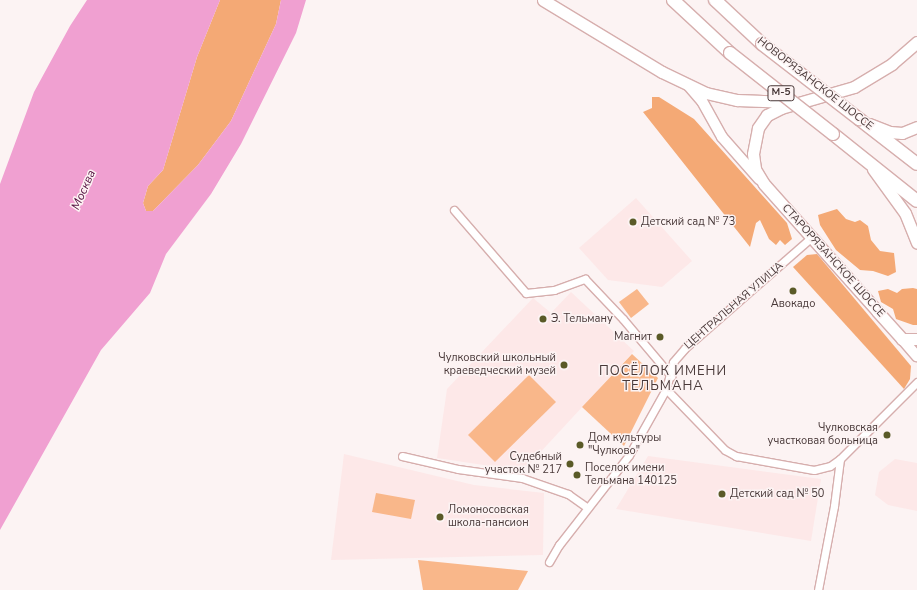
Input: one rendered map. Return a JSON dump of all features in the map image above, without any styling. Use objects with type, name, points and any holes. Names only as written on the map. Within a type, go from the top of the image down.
[{"type":"highway","name":"М-5","points":[[673,0],[730,53],[917,201]]},
{"type":"highway","name":"НОВОРЯЗАНСКОЕ ШОССЕ","points":[[715,0],[762,44],[917,164]]},
{"type":"main road","points":[[542,0],[688,85],[738,100],[774,103],[808,100],[832,94],[868,80],[892,64],[917,42]]},
{"type":"main road","points":[[688,85],[702,101],[722,137],[764,184]]},
{"type":"main road","name":"СТАРОРЯЗАНСКОЕ ШОССЕ","points":[[808,100],[774,111],[760,123],[755,134],[753,154],[755,169],[764,184],[902,339]]},
{"type":"main road","points":[[859,119],[890,132],[902,133],[917,127]]},
{"type":"main road","points":[[865,159],[905,214],[917,243]]},
{"type":"main road","points":[[902,339],[917,339]]},
{"type":"main road","points":[[902,339],[917,356]]},
{"type":"street","points":[[454,210],[526,294],[554,290],[585,279],[623,319],[671,376]]},
{"type":"street","name":"ЦЕНТРАЛЬНАЯ УЛИЦА","points":[[550,562],[588,508],[629,455],[666,389],[671,376],[673,362],[685,348],[812,237]]},
{"type":"street","points":[[666,389],[725,450],[736,456],[814,470],[830,466],[840,459],[917,382]]},
{"type":"street","points":[[402,456],[458,469],[522,478],[568,494],[588,508]]},
{"type":"street","points":[[818,590],[834,506],[840,459]]},
{"type":"shaded area","points":[[220,0],[281,0],[276,24],[231,121],[198,165],[153,211],[146,211],[143,203],[148,186],[163,170],[197,57]]},
{"type":"shaded area","points":[[652,97],[659,97],[694,119],[787,223],[792,239],[785,245],[780,240],[776,245],[769,239],[760,220],[756,223],[750,247],[643,112],[652,108]]},
{"type":"shaded area","name":"Детский сад № 73","points":[[636,198],[692,261],[662,287],[608,280],[579,248]]},
{"type":"shaded area","points":[[837,209],[846,219],[855,222],[860,220],[868,226],[871,240],[880,251],[894,253],[896,272],[888,276],[873,271],[860,270],[836,250],[820,225],[818,215]]},
{"type":"shaded area","points":[[817,254],[911,366],[910,379],[904,389],[793,267],[807,255]]},
{"type":"shaded area","points":[[637,289],[649,304],[631,318],[619,302]]},
{"type":"shaded area","points":[[888,289],[897,293],[902,289],[917,289],[917,325],[896,319],[893,309],[881,302],[878,291]]},
{"type":"shaded area","points":[[571,292],[634,351],[523,471],[437,458],[447,389],[533,298],[551,313]]},
{"type":"shaded area","points":[[632,354],[658,378],[624,446],[582,407]]},
{"type":"shaded area","points":[[529,375],[556,402],[495,462],[468,435]]},
{"type":"shaded area","name":"Ломоносовская школа-пансион","points":[[344,454],[474,485],[544,493],[543,555],[331,560]]},
{"type":"shaded area","name":"Детский сад № 50","points":[[648,456],[821,479],[811,541],[616,509]]},
{"type":"shaded area","points":[[895,459],[917,463],[917,511],[888,505],[875,495],[879,472]]},
{"type":"shaded area","points":[[376,493],[415,500],[411,519],[372,512]]},
{"type":"shaded area","points":[[418,560],[528,571],[518,590],[423,590]]},
{"type":"water","name":"Москва","points":[[87,0],[220,0],[197,57],[163,170],[148,186],[143,203],[146,211],[153,211],[198,165],[231,121],[276,24],[281,0],[306,0],[296,33],[241,144],[211,194],[166,254],[150,293],[101,350],[0,530],[0,184],[34,92],[70,26]]},
{"type":"place","name":"Детский сад № 73","points":[[633,222]]},
{"type":"place","name":"Авокадо","points":[[793,291]]},
{"type":"place","name":"Э. Тельману","points":[[543,319]]},
{"type":"place","name":"Магнит","points":[[660,337]]},
{"type":"place","name":"Чулковский школьный краеведческий музей","points":[[564,365]]},
{"type":"place","name":"Чулковская участковая больница","points":[[887,435]]},
{"type":"place","name":"Дом культуры \"Чулково\"","points":[[580,445]]},
{"type":"place","name":"Судебный участок № 217","points":[[570,464]]},
{"type":"place","name":"Поселок имени Тельмана 140125","points":[[577,475]]},
{"type":"place","name":"Детский сад № 50","points":[[722,494]]},
{"type":"place","name":"Ломоносовская школа-пансион","points":[[440,517]]},
{"type":"district","name":"ПОСЁЛОК ИМЕНИ ТЕЛЬМАНА","points":[[663,380]]}]
